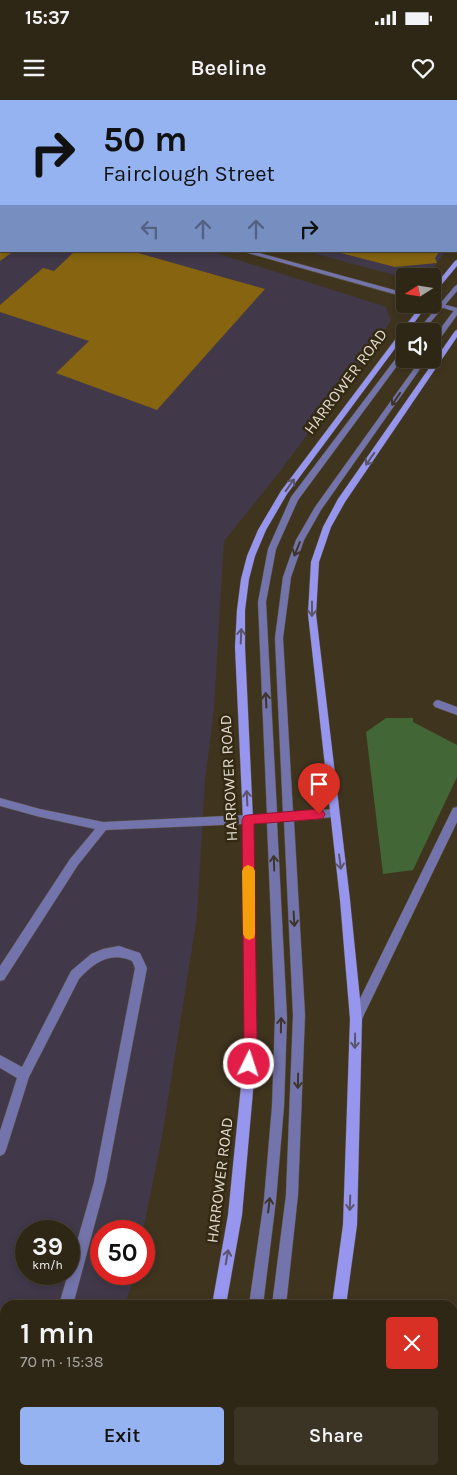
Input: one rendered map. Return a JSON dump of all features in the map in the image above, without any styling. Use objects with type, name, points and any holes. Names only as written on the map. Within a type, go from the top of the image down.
[{"type":"main road","points":[[441,282],[457,262]]},
{"type":"main road","name":"HARROWER ROAD","points":[[220,1300],[235,1215],[250,1046],[248,820],[240,647],[245,579],[251,556],[270,515],[284,493],[418,313]]},
{"type":"main road","points":[[340,1300],[350,1224],[356,1019],[346,911],[312,614],[315,562],[327,528],[341,501],[457,332]]},
{"type":"street","points":[[248,252],[396,293]]},
{"type":"street","points":[[427,323],[457,287]]},
{"type":"street","points":[[441,333],[457,310],[443,306]]},
{"type":"street","points":[[257,1300],[270,1200],[278,1096],[281,1018],[262,602],[272,549],[294,499],[396,362]]},
{"type":"street","points":[[280,1300],[292,1195],[299,1024],[279,638],[284,596],[291,563],[300,540],[318,509],[418,368]]},
{"type":"street","points":[[438,704],[457,711]]},
{"type":"street","points":[[0,802],[40,813],[103,826],[248,820],[334,813]]},
{"type":"street","points":[[356,1019],[457,810]]},
{"type":"street","points":[[0,976],[74,862],[103,826]]},
{"type":"street","points":[[0,1150],[24,1075],[75,975],[87,961],[102,953],[121,951],[136,957],[141,968],[100,1182],[67,1300]]},
{"type":"street","points":[[0,1061],[24,1075]]},
{"type":"shaded area","points":[[0,252],[213,252],[386,307],[391,321],[278,474],[224,541],[214,709],[205,781],[197,917],[162,1137],[145,1220],[90,1220],[90,1285],[131,1285],[127,1300],[0,1300]]},
{"type":"shaded area","points":[[309,252],[445,252],[433,268],[396,268],[396,276]]},
{"type":"green space","points":[[386,718],[413,718],[413,722],[457,745],[457,777],[413,870],[383,874],[366,732]]},
{"type":"building","points":[[0,252],[13,252],[0,261]]},
{"type":"building","points":[[74,252],[135,252],[265,289],[157,410],[56,373],[89,341],[0,312],[0,305],[43,268],[54,271]]},
{"type":"building","points":[[337,252],[439,252],[435,258],[437,263],[395,267]]},
{"type":"slow traffic","points":[[248,871],[249,934]]},
{"type":"route","points":[[249,1064],[248,820],[319,814]]}]
